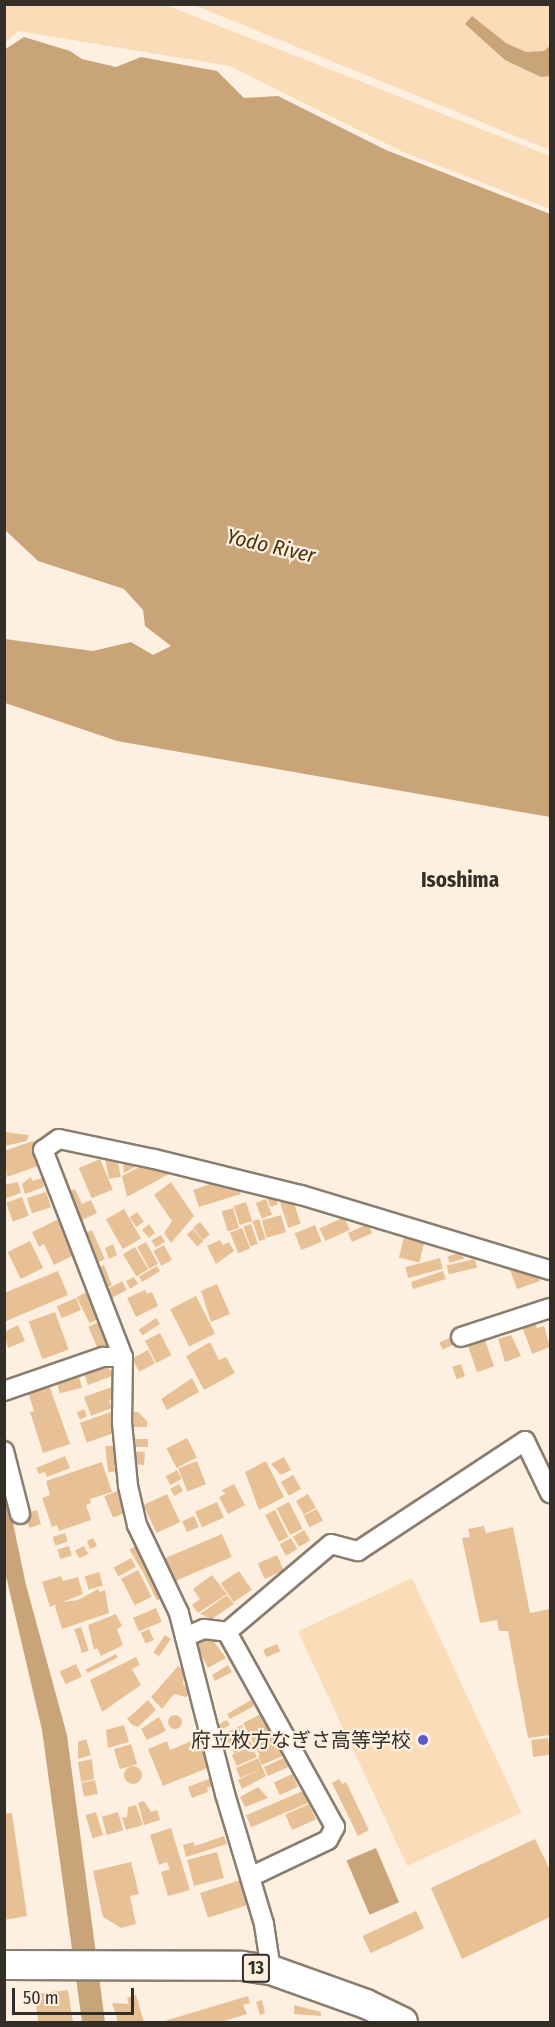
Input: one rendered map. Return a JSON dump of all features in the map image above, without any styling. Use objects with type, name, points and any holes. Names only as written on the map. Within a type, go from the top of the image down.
[{"type":"main road","name":"13","points":[[4,1965],[242,1966],[271,1970],[366,2004],[403,2022]]},
{"type":"street","points":[[271,1970],[264,1924],[225,1794],[185,1637],[166,1582],[137,1525],[128,1486],[122,1422],[123,1357],[43,1150],[59,1139],[301,1195],[550,1270]]},
{"type":"street","points":[[461,1337],[550,1308]]},
{"type":"street","points":[[4,1391],[103,1357],[123,1357]]},
{"type":"street","points":[[185,1637],[204,1629],[227,1632],[331,1544],[358,1551],[525,1442],[550,1493]]},
{"type":"street","points":[[4,1451],[20,1514]]},
{"type":"street","points":[[227,1632],[335,1827],[328,1840],[250,1877]]},
{"type":"shaded area","points":[[5,4],[166,5],[550,156],[550,209],[403,152],[230,66],[18,31],[5,43]]},
{"type":"shaded area","points":[[193,5],[550,5],[550,150],[243,25]]},
{"type":"shaded area","points":[[412,1578],[521,1813],[407,1866],[298,1631]]},
{"type":"water","points":[[472,16],[506,43],[526,52],[544,51],[550,46],[550,76],[541,77],[505,60],[465,24]]},
{"type":"water","name":"Yodo River","points":[[24,37],[70,51],[82,59],[116,67],[141,57],[217,71],[244,98],[278,96],[386,150],[550,214],[550,817],[117,741],[5,703],[5,639],[93,651],[131,642],[153,655],[171,646],[145,626],[143,610],[124,589],[38,561],[5,530],[4,50]]},
{"type":"water","points":[[4,1480],[26,1585],[67,1735],[105,2022],[82,2022],[42,1730],[5,1572]]},
{"type":"water","points":[[376,1848],[399,1902],[370,1915],[347,1861]]},
{"type":"building","points":[[4,1132],[29,1135],[27,1141],[4,1146]]},
{"type":"building","points":[[33,1141],[41,1165],[7,1177],[4,1151]]},
{"type":"building","points":[[117,1157],[121,1177],[109,1179],[105,1159]]},
{"type":"building","points":[[100,1159],[113,1189],[92,1198],[79,1168]]},
{"type":"building","points":[[132,1159],[142,1163],[124,1173],[123,1164]]},
{"type":"building","points":[[148,1162],[163,1163],[169,1174],[127,1197],[122,1176]]},
{"type":"building","points":[[31,1177],[32,1181],[42,1178],[44,1187],[25,1194],[22,1184]]},
{"type":"building","points":[[235,1180],[241,1194],[199,1207],[193,1190],[215,1182],[217,1187]]},
{"type":"building","points":[[18,1182],[21,1193],[4,1199],[4,1185]]},
{"type":"building","points":[[171,1182],[194,1216],[171,1243],[164,1233],[172,1221],[154,1195]]},
{"type":"building","points":[[75,1189],[82,1204],[91,1200],[97,1213],[76,1223],[63,1194]]},
{"type":"building","points":[[46,1192],[51,1207],[32,1213],[27,1198]]},
{"type":"building","points":[[274,1193],[278,1204],[271,1207],[266,1196]]},
{"type":"building","points":[[22,1197],[29,1216],[13,1222],[6,1203]]},
{"type":"building","points":[[292,1197],[301,1224],[288,1228],[280,1201]]},
{"type":"building","points":[[266,1199],[272,1215],[262,1219],[256,1203]]},
{"type":"building","points":[[246,1202],[252,1221],[240,1225],[234,1206]]},
{"type":"building","points":[[233,1208],[239,1228],[228,1232],[222,1212]]},
{"type":"building","points":[[124,1209],[141,1238],[123,1249],[106,1220]]},
{"type":"building","points":[[137,1212],[144,1222],[137,1227],[130,1217]]},
{"type":"building","points":[[281,1215],[286,1232],[267,1238],[262,1221]]},
{"type":"building","points":[[344,1217],[350,1230],[325,1241],[320,1228]]},
{"type":"building","points":[[59,1219],[76,1254],[54,1265],[44,1244],[39,1247],[32,1232]]},
{"type":"building","points":[[259,1219],[266,1239],[259,1241],[252,1221]]},
{"type":"building","points":[[200,1222],[210,1235],[203,1240],[193,1228]]},
{"type":"building","points":[[149,1224],[155,1233],[149,1238],[142,1230]]},
{"type":"building","points":[[251,1224],[258,1244],[250,1246],[243,1227]]},
{"type":"building","points":[[368,1224],[372,1233],[352,1242],[348,1233]]},
{"type":"building","points":[[315,1225],[322,1242],[301,1250],[295,1233]]},
{"type":"building","points":[[242,1228],[250,1248],[238,1253],[230,1233]]},
{"type":"building","points":[[193,1229],[203,1241],[197,1246],[187,1234]]},
{"type":"building","points":[[92,1230],[105,1259],[92,1265],[79,1236]]},
{"type":"building","points":[[161,1235],[165,1242],[155,1247],[151,1240]]},
{"type":"building","points":[[404,1237],[424,1242],[419,1262],[399,1257]]},
{"type":"building","points":[[220,1240],[223,1245],[229,1242],[234,1251],[216,1264],[207,1246]]},
{"type":"building","points":[[30,1241],[43,1268],[21,1279],[8,1252]]},
{"type":"building","points":[[146,1242],[158,1264],[149,1269],[137,1247]]},
{"type":"building","points":[[113,1244],[117,1255],[109,1259],[105,1248]]},
{"type":"building","points":[[164,1245],[172,1260],[161,1266],[153,1251]]},
{"type":"building","points":[[135,1247],[148,1269],[136,1276],[123,1254]]},
{"type":"building","points":[[462,1252],[464,1259],[450,1263],[448,1256]]},
{"type":"building","points":[[440,1258],[443,1269],[408,1278],[405,1267]]},
{"type":"building","points":[[475,1259],[477,1268],[449,1274],[447,1266]]},
{"type":"building","points":[[104,1265],[112,1286],[101,1290],[93,1269]]},
{"type":"building","points":[[157,1266],[160,1271],[142,1282],[139,1277]]},
{"type":"building","points":[[518,1268],[536,1270],[540,1281],[517,1289],[510,1270]]},
{"type":"building","points":[[58,1271],[68,1295],[4,1322],[4,1293]]},
{"type":"building","points":[[443,1271],[446,1279],[413,1289],[411,1282]]},
{"type":"building","points":[[134,1277],[138,1284],[130,1289],[126,1281]]},
{"type":"building","points":[[122,1281],[127,1290],[108,1300],[104,1291]]},
{"type":"building","points":[[217,1284],[230,1314],[211,1322],[201,1291]]},
{"type":"building","points":[[145,1290],[147,1294],[152,1292],[158,1306],[136,1317],[127,1298]]},
{"type":"building","points":[[89,1291],[102,1317],[90,1323],[77,1297]]},
{"type":"building","points":[[196,1296],[215,1333],[189,1347],[170,1309]]},
{"type":"building","points":[[76,1298],[81,1310],[62,1318],[57,1306]]},
{"type":"building","points":[[55,1312],[69,1350],[42,1359],[29,1322]]},
{"type":"building","points":[[156,1318],[160,1324],[143,1336],[139,1330]]},
{"type":"building","points":[[104,1320],[114,1344],[99,1351],[88,1327]]},
{"type":"building","points":[[534,1321],[537,1328],[544,1326],[550,1347],[532,1354],[522,1326]]},
{"type":"building","points":[[18,1325],[25,1341],[8,1348],[4,1332]]},
{"type":"building","points":[[160,1333],[171,1355],[156,1363],[145,1341]]},
{"type":"building","points":[[511,1335],[521,1356],[505,1362],[498,1339]]},
{"type":"building","points":[[454,1336],[457,1343],[442,1350],[439,1342]]},
{"type":"building","points":[[484,1337],[494,1366],[477,1372],[467,1343]]},
{"type":"building","points":[[210,1342],[219,1360],[226,1357],[235,1373],[204,1390],[186,1356]]},
{"type":"building","points":[[148,1350],[155,1363],[139,1372],[132,1358]]},
{"type":"building","points":[[103,1362],[115,1375],[88,1385],[83,1370]]},
{"type":"building","points":[[461,1364],[465,1376],[456,1379],[452,1367]]},
{"type":"building","points":[[79,1376],[82,1388],[60,1393],[57,1382]]},
{"type":"building","points":[[192,1378],[199,1392],[167,1410],[161,1399]]},
{"type":"building","points":[[48,1382],[70,1444],[43,1453],[30,1412],[34,1411],[27,1389]]},
{"type":"building","points":[[112,1387],[116,1398],[109,1400],[112,1408],[91,1416],[84,1397]]},
{"type":"building","points":[[84,1409],[87,1416],[80,1419],[77,1412]]},
{"type":"building","points":[[111,1412],[118,1432],[87,1443],[80,1423]]},
{"type":"building","points":[[130,1412],[138,1412],[147,1421],[147,1427],[130,1427]]},
{"type":"building","points":[[187,1438],[197,1458],[176,1468],[167,1448]]},
{"type":"building","points":[[131,1439],[148,1439],[148,1447],[131,1447]]},
{"type":"building","points":[[117,1445],[120,1471],[108,1472],[105,1446]]},
{"type":"building","points":[[132,1451],[145,1452],[144,1465],[131,1464]]},
{"type":"building","points":[[65,1456],[70,1468],[47,1477],[45,1472],[39,1474],[36,1468]]},
{"type":"building","points":[[284,1457],[291,1470],[281,1475],[271,1464]]},
{"type":"building","points":[[197,1461],[206,1484],[187,1492],[178,1468]]},
{"type":"building","points":[[266,1461],[284,1497],[259,1510],[245,1472]]},
{"type":"building","points":[[102,1462],[112,1492],[90,1499],[91,1503],[86,1505],[91,1520],[59,1531],[57,1525],[52,1527],[42,1498],[50,1495],[46,1481]]},
{"type":"building","points":[[177,1470],[182,1479],[170,1485],[166,1476]]},
{"type":"building","points":[[293,1475],[301,1489],[289,1496],[281,1482]]},
{"type":"building","points":[[179,1484],[183,1491],[174,1496],[170,1489]]},
{"type":"building","points":[[234,1484],[245,1505],[228,1514],[219,1497],[225,1494],[222,1490]]},
{"type":"building","points":[[117,1491],[126,1512],[113,1518],[104,1496]]},
{"type":"building","points":[[167,1494],[180,1522],[157,1533],[143,1505]]},
{"type":"building","points":[[308,1494],[316,1508],[304,1515],[296,1501]]},
{"type":"building","points":[[217,1502],[224,1518],[202,1527],[195,1512]]},
{"type":"building","points":[[289,1502],[303,1529],[290,1535],[277,1508]]},
{"type":"building","points":[[317,1509],[323,1521],[310,1527],[304,1516]]},
{"type":"building","points":[[37,1510],[41,1524],[29,1528],[26,1513]]},
{"type":"building","points":[[275,1510],[289,1537],[279,1542],[265,1515]]},
{"type":"building","points":[[194,1516],[199,1527],[187,1532],[182,1521]]},
{"type":"building","points":[[484,1526],[486,1533],[513,1527],[530,1613],[550,1609],[550,1735],[528,1738],[508,1631],[499,1631],[497,1620],[480,1623],[462,1538],[470,1537],[468,1529]]},
{"type":"building","points":[[304,1530],[310,1540],[299,1547],[293,1537]]},
{"type":"building","points":[[65,1533],[68,1542],[55,1546],[53,1537]]},
{"type":"building","points":[[222,1534],[232,1557],[173,1582],[163,1559]]},
{"type":"building","points":[[93,1538],[97,1546],[90,1549],[87,1541]]},
{"type":"building","points":[[291,1538],[297,1549],[286,1556],[280,1544]]},
{"type":"building","points":[[139,1544],[151,1565],[141,1570],[129,1550]]},
{"type":"building","points":[[69,1546],[72,1556],[60,1559],[58,1550]]},
{"type":"building","points":[[84,1546],[88,1554],[79,1559],[75,1551]]},
{"type":"building","points":[[277,1555],[284,1571],[265,1579],[258,1564]]},
{"type":"building","points":[[131,1558],[136,1567],[118,1576],[114,1568]]},
{"type":"building","points":[[150,1566],[165,1597],[157,1601],[142,1570]]},
{"type":"building","points":[[138,1570],[152,1597],[135,1605],[121,1579]]},
{"type":"building","points":[[239,1571],[252,1590],[234,1602],[221,1583]]},
{"type":"building","points":[[99,1572],[103,1585],[89,1590],[85,1576]]},
{"type":"building","points":[[212,1575],[227,1594],[198,1613],[192,1605],[200,1599],[193,1589]]},
{"type":"building","points":[[61,1576],[63,1581],[78,1577],[83,1594],[50,1607],[42,1582]]},
{"type":"building","points":[[98,1589],[100,1592],[105,1590],[109,1613],[62,1629],[55,1607],[57,1603],[78,1600]]},
{"type":"building","points":[[227,1595],[234,1604],[212,1619],[200,1614]]},
{"type":"building","points":[[156,1608],[162,1622],[139,1632],[133,1618]]},
{"type":"building","points":[[116,1614],[122,1626],[117,1629],[123,1645],[101,1656],[97,1648],[94,1650],[88,1625]]},
{"type":"building","points":[[81,1627],[89,1651],[82,1653],[74,1629]]},
{"type":"building","points":[[149,1629],[154,1640],[146,1644],[141,1633]]},
{"type":"building","points":[[165,1635],[171,1639],[159,1656],[153,1652]]},
{"type":"building","points":[[209,1635],[226,1658],[208,1668],[195,1643]]},
{"type":"building","points":[[277,1644],[280,1651],[266,1657],[263,1650]]},
{"type":"building","points":[[116,1654],[118,1658],[88,1673],[86,1669]]},
{"type":"building","points":[[136,1657],[140,1665],[132,1669],[141,1685],[102,1712],[90,1680]]},
{"type":"building","points":[[76,1664],[82,1677],[66,1684],[60,1672]]},
{"type":"building","points":[[228,1665],[232,1672],[215,1681],[212,1675]]},
{"type":"building","points":[[178,1666],[185,1672],[183,1684],[191,1691],[186,1697],[174,1694],[162,1709],[151,1697]]},
{"type":"building","points":[[148,1700],[156,1710],[138,1727],[132,1725],[127,1719]]},
{"type":"building","points":[[251,1700],[254,1706],[230,1719],[227,1714]]},
{"type":"building","points":[[261,1714],[278,1747],[260,1756],[243,1723]]},
{"type":"building","points":[[175,1715],[180,1717],[182,1722],[180,1727],[175,1729],[170,1727],[168,1722],[170,1717]]},
{"type":"building","points":[[159,1717],[166,1731],[147,1740],[141,1729]]},
{"type":"building","points":[[227,1720],[230,1725],[219,1731],[217,1725]]},
{"type":"building","points":[[124,1725],[129,1742],[108,1748],[106,1730]]},
{"type":"building","points":[[242,1725],[252,1745],[234,1754],[224,1734]]},
{"type":"building","points":[[199,1738],[210,1767],[163,1786],[148,1749],[167,1741],[170,1750]]},
{"type":"building","points":[[548,1738],[550,1755],[533,1757],[531,1740]]},
{"type":"building","points":[[86,1739],[91,1755],[78,1759],[78,1742]]},
{"type":"building","points":[[131,1744],[137,1764],[120,1769],[114,1749]]},
{"type":"building","points":[[252,1746],[257,1757],[237,1766],[232,1755]]},
{"type":"building","points":[[278,1747],[282,1756],[262,1765],[258,1756]]},
{"type":"building","points":[[258,1758],[266,1776],[242,1789],[238,1780],[260,1769],[240,1778],[236,1768]]},
{"type":"building","points":[[284,1758],[288,1767],[268,1776],[264,1767]]},
{"type":"building","points":[[92,1759],[94,1779],[81,1782],[78,1762]]},
{"type":"building","points":[[129,1766],[137,1766],[142,1771],[140,1782],[129,1784],[124,1779],[124,1771]]},
{"type":"building","points":[[292,1774],[298,1787],[280,1795],[274,1782]]},
{"type":"building","points":[[211,1778],[214,1785],[207,1788],[208,1792],[192,1798],[188,1787]]},
{"type":"building","points":[[339,1779],[342,1784],[346,1782],[369,1830],[358,1836],[332,1783]]},
{"type":"building","points":[[95,1780],[98,1794],[84,1797],[81,1783]]},
{"type":"building","points":[[258,1787],[268,1798],[245,1807],[240,1797]]},
{"type":"building","points":[[303,1791],[308,1803],[251,1827],[246,1815]]},
{"type":"building","points":[[144,1801],[151,1812],[157,1810],[160,1820],[144,1825],[138,1803]]},
{"type":"building","points":[[309,1804],[316,1820],[292,1830],[285,1815]]},
{"type":"building","points":[[136,1805],[143,1825],[126,1830],[122,1818],[127,1817],[128,1807]]},
{"type":"building","points":[[96,1812],[103,1835],[92,1838],[85,1815]]},
{"type":"building","points":[[118,1812],[123,1830],[107,1835],[102,1817]]},
{"type":"building","points":[[12,1813],[27,1916],[4,1920],[4,1814]]},
{"type":"building","points":[[171,1828],[190,1890],[168,1896],[161,1872],[170,1869],[167,1862],[159,1865],[150,1835]]},
{"type":"building","points":[[224,1836],[227,1844],[186,1857],[183,1845],[193,1842],[195,1846]]},
{"type":"building","points":[[535,1839],[550,1870],[550,1917],[462,1959],[431,1888]]},
{"type":"building","points":[[217,1852],[224,1878],[194,1886],[187,1860]]},
{"type":"building","points":[[131,1862],[139,1894],[130,1896],[136,1924],[121,1928],[103,1917],[93,1871]]},
{"type":"building","points":[[240,1880],[248,1905],[208,1918],[200,1893]]},
{"type":"building","points":[[416,1911],[424,1928],[371,1953],[363,1936]]},
{"type":"building","points":[[68,1990],[73,2022],[38,2022],[35,1994]]},
{"type":"building","points":[[136,1995],[144,2022],[118,2022],[112,2003],[129,2004],[127,1998]]},
{"type":"building","points":[[248,1996],[250,2003],[243,2005],[247,2014],[221,2022],[161,2022]]},
{"type":"building","points":[[262,2000],[265,2013],[260,2015],[256,2002]]},
{"type":"building","points":[[294,2005],[321,2012],[321,2016],[294,2014]]},
{"type":"place","name":"府立枚方なぎさ高等学校","points":[[423,1740]]},
{"type":"district","name":"Isoshima","points":[[460,880]]}]
